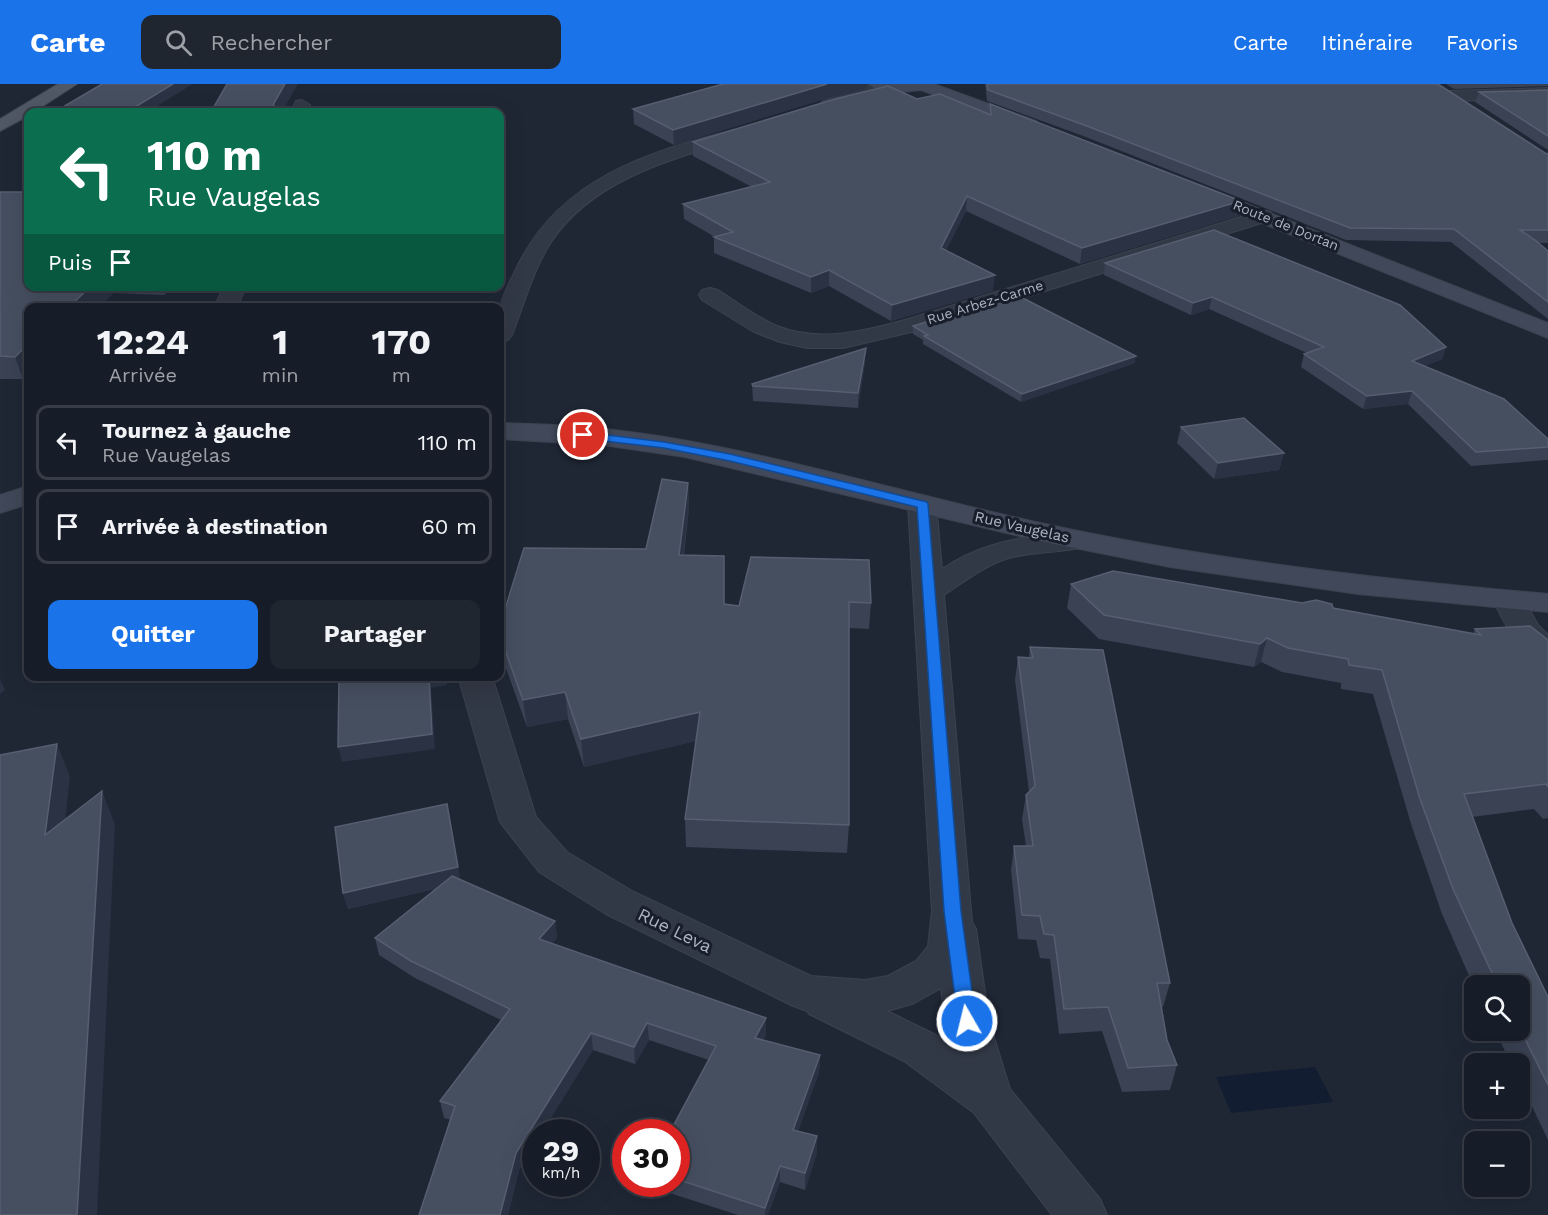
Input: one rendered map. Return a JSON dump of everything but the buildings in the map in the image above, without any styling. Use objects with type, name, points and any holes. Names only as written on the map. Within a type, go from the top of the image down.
[{"type":"main road","points":[[0,110],[44,84]]},
{"type":"main road","points":[[30,108],[69,84]]},
{"type":"main road","points":[[874,84],[898,89],[922,84],[1045,131]]},
{"type":"main road","points":[[1431,84],[1480,115]]},
{"type":"main road","points":[[0,126],[24,111]]},
{"type":"main road","name":"Route de Dortan","points":[[1177,182],[1548,331]]},
{"type":"main road","name":"Rue Vaugelas","points":[[504,431],[564,434],[664,445],[730,457],[1078,540],[1242,570],[1341,583],[1548,603]]},
{"type":"main road","points":[[0,504],[24,496]]},
{"type":"street","points":[[828,106],[874,84]]},
{"type":"street","points":[[806,113],[898,89]]},
{"type":"street","points":[[1450,96],[1548,93]]},
{"type":"street","points":[[504,326],[542,241],[562,215],[574,204],[606,182],[650,162],[750,130]]},
{"type":"street","name":"Rue Arbez-Carme","points":[[710,295],[770,330],[794,339],[819,343],[842,342],[916,324],[1264,216]]},
{"type":"street","name":"Rue Leva","points":[[922,504],[952,911],[967,1021],[990,1099],[1082,1215]]},
{"type":"street","points":[[930,591],[977,560],[996,553],[1023,546],[1078,540]]},
{"type":"street","points":[[1509,600],[1524,629],[1548,655]]},
{"type":"street","name":"Rue Leva","points":[[477,681],[519,822],[553,862],[620,903],[806,993],[865,998],[897,992],[931,973],[949,951],[952,911]]},
{"type":"street","points":[[806,993],[920,1048],[990,1099]]},
{"type":"water","points":[[1315,1067],[1333,1102],[1231,1113],[1216,1077]]},
{"type":"route","points":[[583,435],[664,445],[730,457],[922,504],[952,911],[967,1021]]}]
